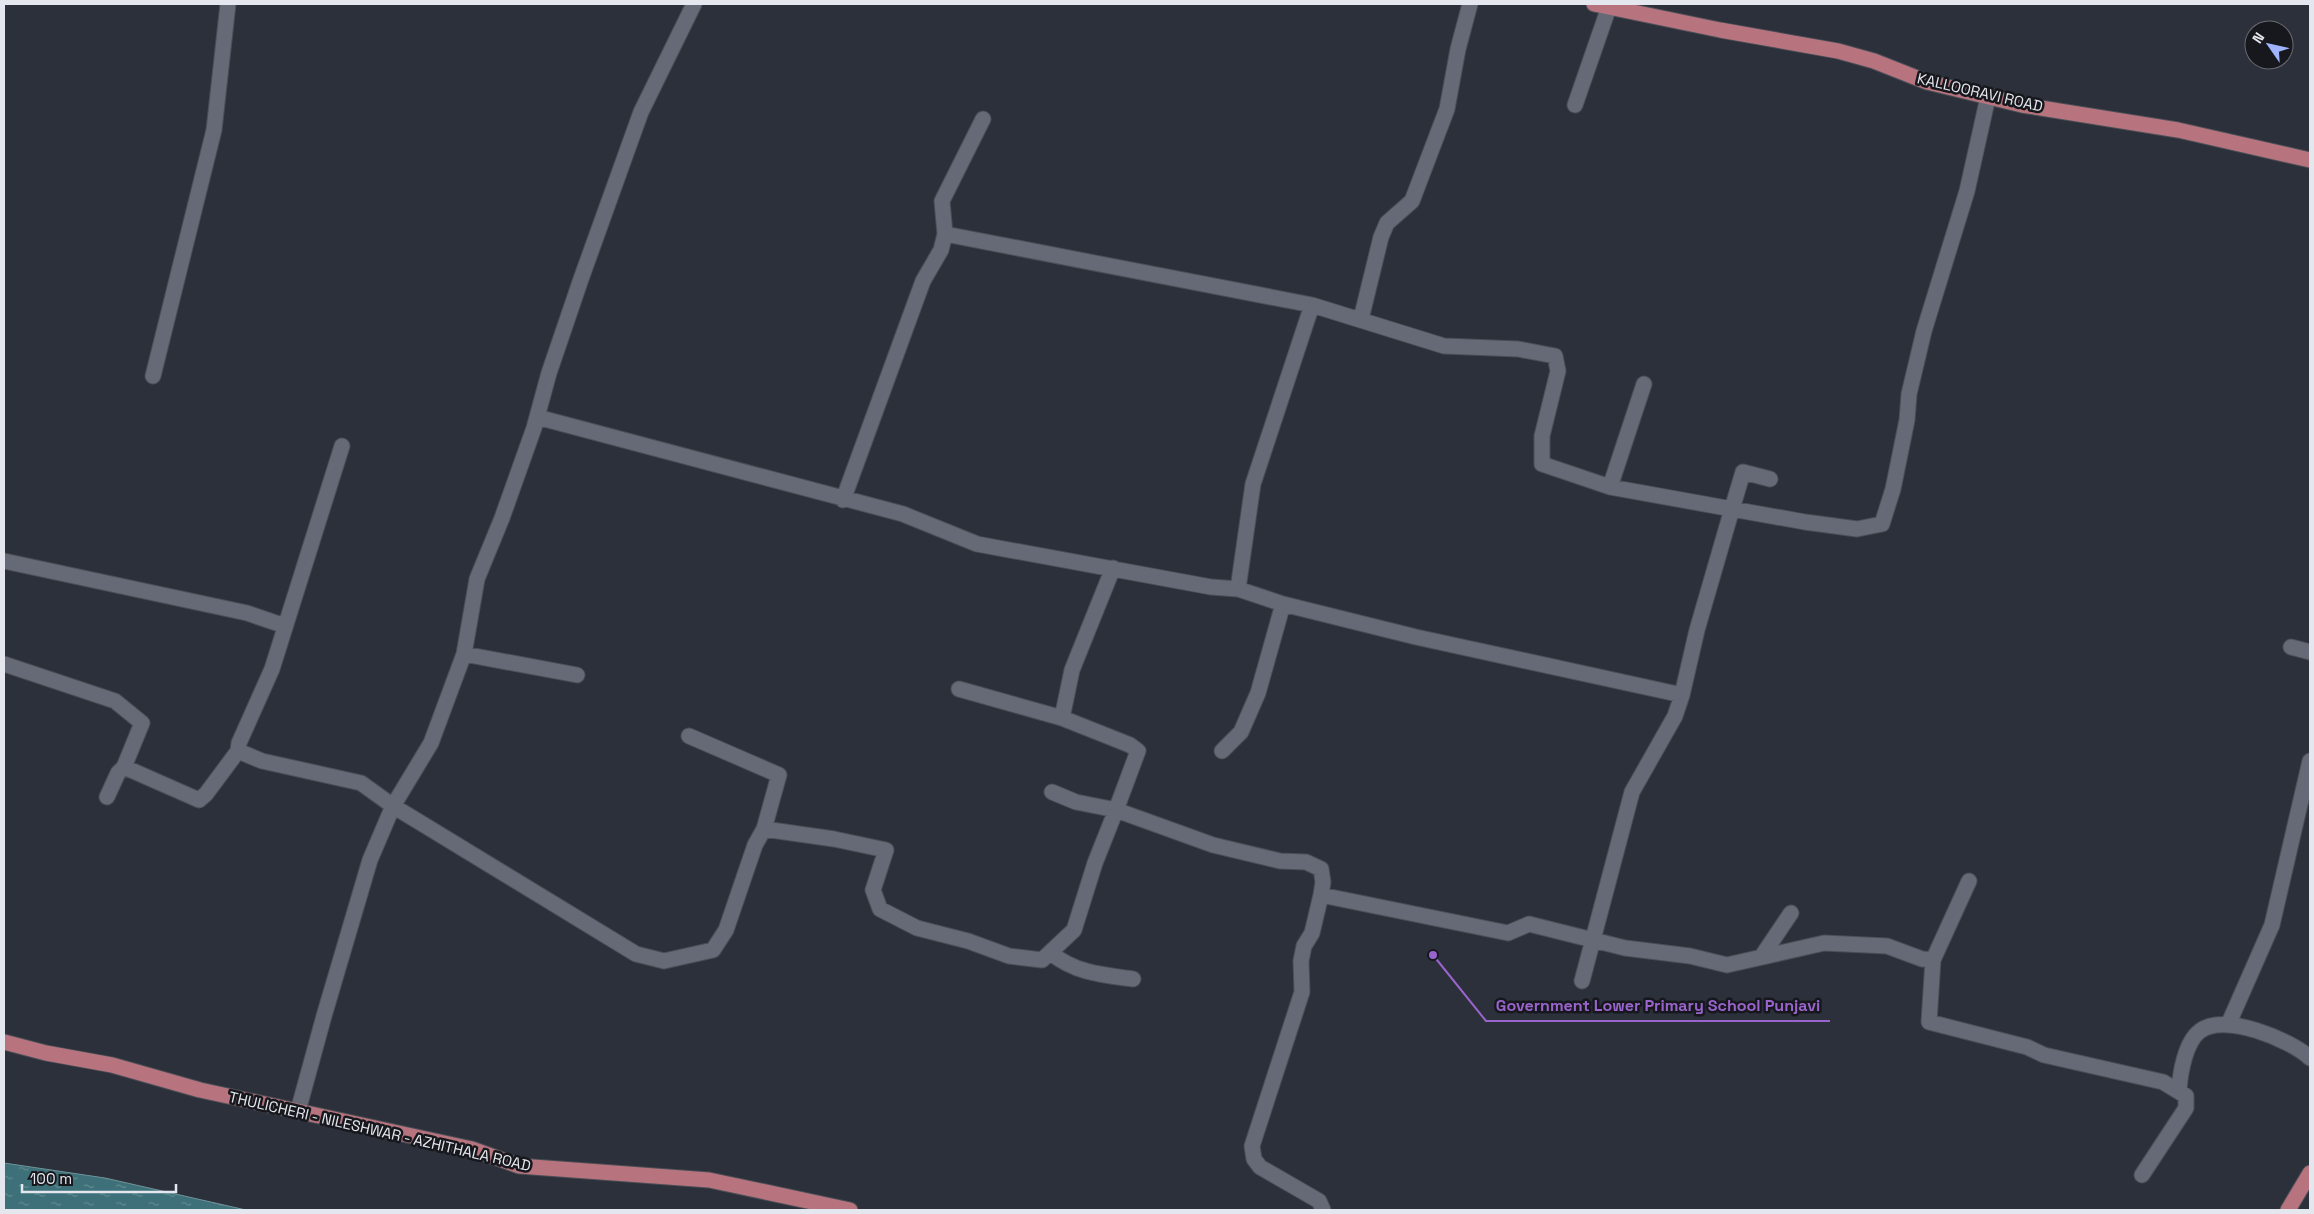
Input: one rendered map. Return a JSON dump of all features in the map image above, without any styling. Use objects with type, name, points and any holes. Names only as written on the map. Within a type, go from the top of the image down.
[{"type":"main road","name":"KALLOORAVI ROAD","points":[[1594,4],[1720,30],[1838,51],[1874,61],[1927,82],[2022,105],[2178,130],[2310,160]]},
{"type":"main road","name":"THULICHERI - NILESHWAR - AZHITHALA ROAD","points":[[4,1042],[46,1053],[112,1065],[200,1090],[472,1149],[520,1166],[709,1180],[850,1210]]},
{"type":"main road","points":[[2288,1210],[2310,1173]]},
{"type":"street","points":[[153,376],[214,130],[228,4]]},
{"type":"street","points":[[298,1111],[370,860],[393,806],[431,743],[464,654],[477,579],[502,518],[537,417],[572,304],[641,112],[694,4]]},
{"type":"street","points":[[1362,319],[1381,237],[1387,223],[1412,201],[1446,109],[1458,49],[1470,4]]},
{"type":"street","points":[[1575,105],[1609,7]]},
{"type":"street","points":[[945,234],[1312,304],[1444,346],[1518,349],[1555,356],[1558,371],[1542,436],[1542,464],[1610,488],[1805,522],[1857,529],[1882,524],[1893,489],[1907,420],[1909,394],[1924,331],[1967,190],[1988,97]]},
{"type":"street","points":[[843,500],[923,281],[941,250],[945,234],[942,202],[983,119]]},
{"type":"street","points":[[1238,589],[1253,484],[1312,304]]},
{"type":"street","points":[[1610,488],[1644,384]]},
{"type":"street","points":[[537,417],[843,500],[903,514],[977,544],[1113,568],[1211,588],[1238,589],[1283,604],[1416,637],[1682,695]]},
{"type":"street","points":[[124,767],[198,800],[206,794],[238,751],[239,743],[272,669],[342,446]]},
{"type":"street","points":[[1582,982],[1632,792],[1675,716],[1682,695],[1697,630],[1743,472],[1770,480]]},
{"type":"street","points":[[4,561],[248,613],[285,626]]},
{"type":"street","points":[[1062,718],[1072,670],[1113,568]]},
{"type":"street","points":[[1222,751],[1241,732],[1258,693],[1283,604]]},
{"type":"street","points":[[2291,647],[2310,652]]},
{"type":"street","points":[[464,654],[577,675]]},
{"type":"street","points":[[4,664],[115,701],[142,723],[124,767],[118,773],[107,796]]},
{"type":"street","points":[[764,829],[834,839],[886,850],[873,890],[880,909],[918,928],[968,941],[1009,956],[1042,960],[1074,930],[1095,863],[1138,751],[1130,744],[1062,718],[959,689]]},
{"type":"street","points":[[238,751],[262,761],[361,783],[393,806],[636,954],[664,961],[713,950],[726,930],[754,845],[764,829],[779,775],[689,736]]},
{"type":"street","points":[[2228,1025],[2272,925],[2310,761]]},
{"type":"street","points":[[1052,792],[1076,802],[1116,810],[1213,845],[1280,861],[1306,862],[1321,870],[1323,882],[1321,895],[1312,933],[1304,946],[1301,961],[1302,992],[1252,1146],[1254,1159],[1260,1167],[1319,1201],[1323,1210]]},
{"type":"street","points":[[1969,881],[1933,960],[1930,1022],[2044,1054],[2163,1082],[2186,1096],[2186,1108],[2142,1175]]},
{"type":"street","points":[[1321,895],[1508,934],[1529,924],[1625,948],[1690,956],[1727,965],[1824,943],[1887,946],[1922,959],[1933,960]]},
{"type":"street","points":[[1762,956],[1791,913]]},
{"type":"street","points":[[1051,953],[1064,963],[1086,972],[1133,979]]},
{"type":"street","points":[[2179,1091],[2181,1068],[2199,1031],[2208,1026],[2228,1025],[2254,1029],[2304,1052],[2310,1058]]},
{"type":"water","points":[[4,1163],[105,1178],[246,1210],[4,1210]]},
{"type":"place","name":"Government Lower Primary School Punjavi","points":[[1433,955]]}]
